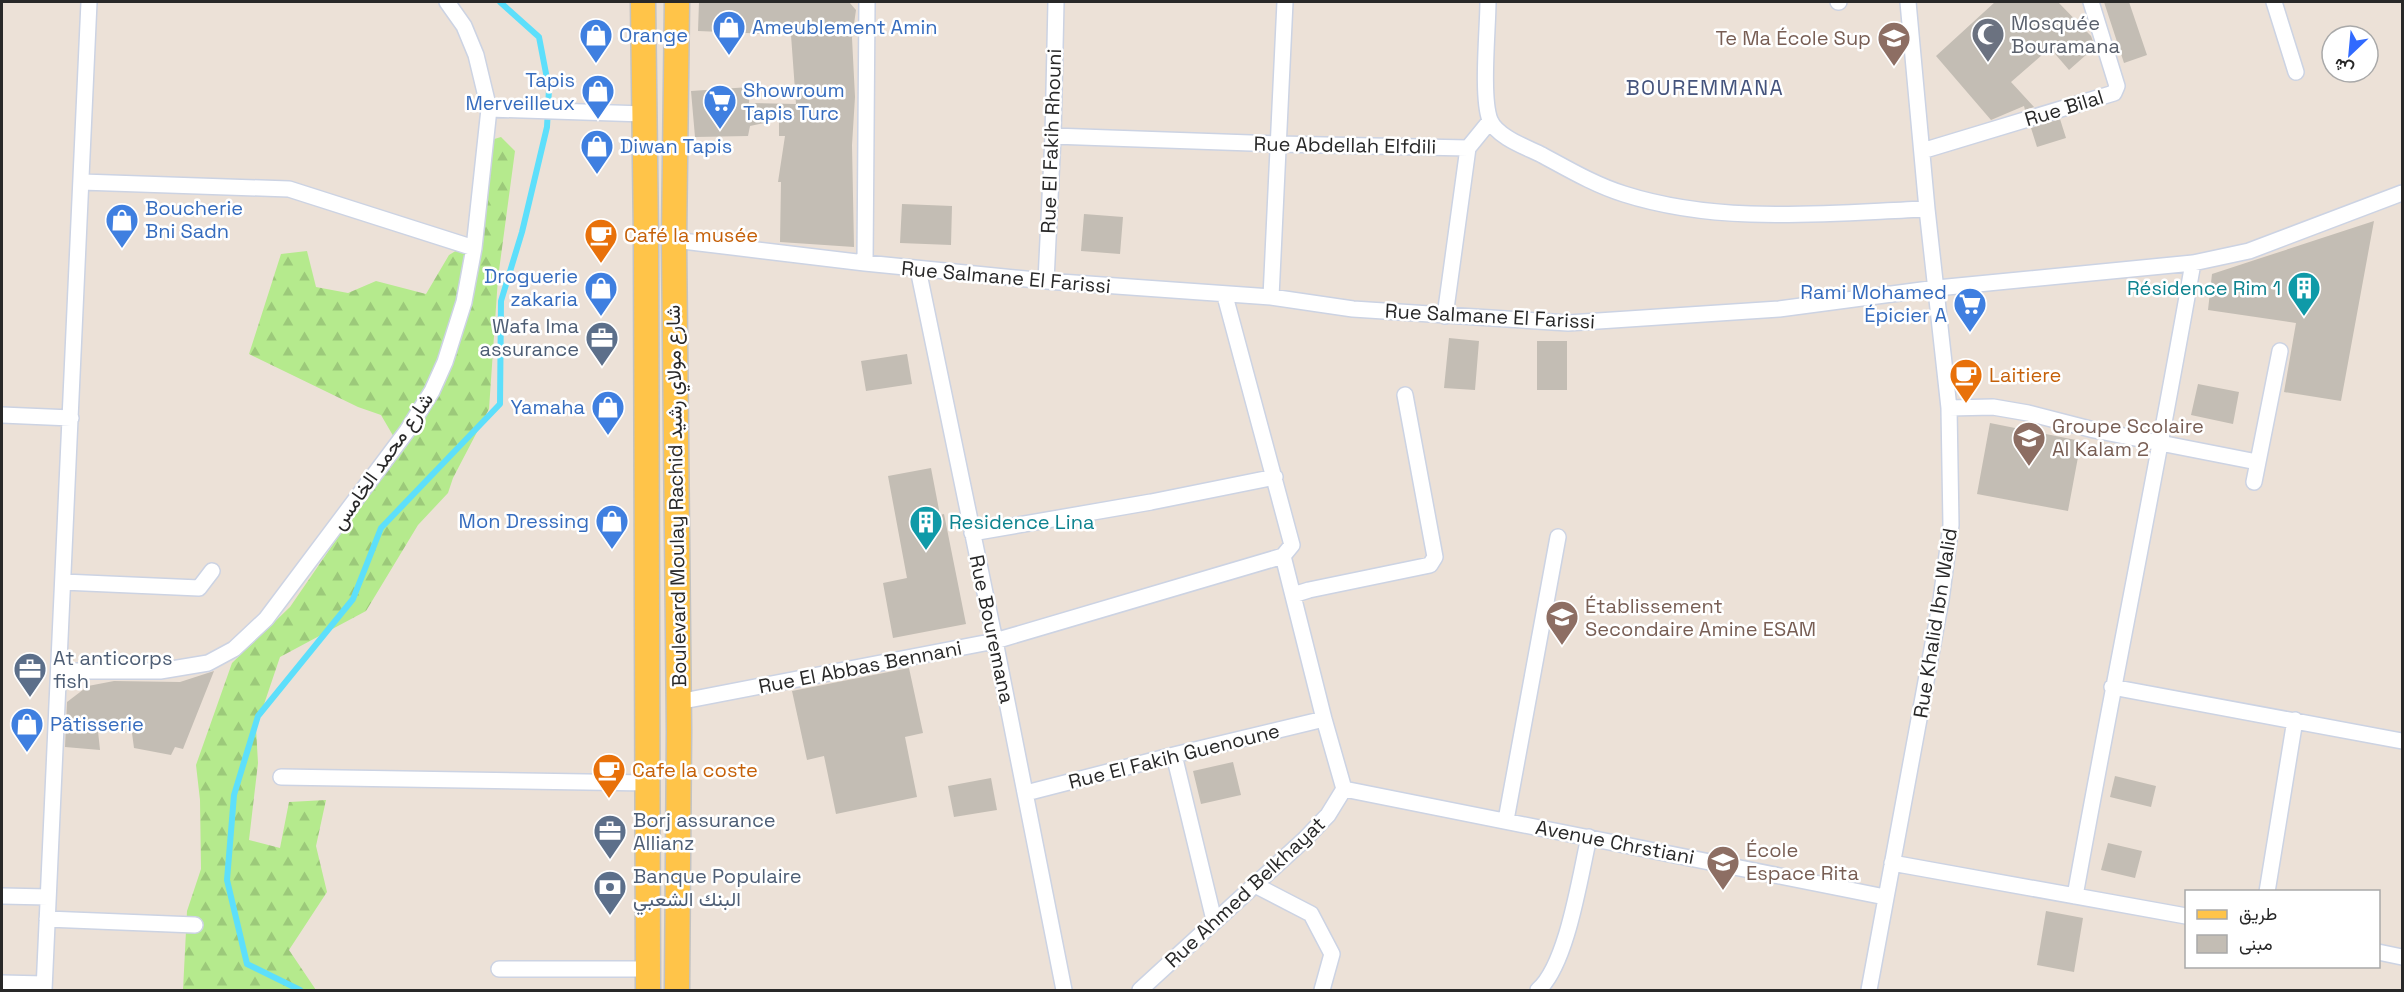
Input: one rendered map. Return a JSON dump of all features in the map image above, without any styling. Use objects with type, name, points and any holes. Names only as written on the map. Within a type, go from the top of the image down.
[{"type":"main road","name":"Boulevard Moulay Rachid شارع مولاي رشيد","points":[[643,2],[648,980]]},
{"type":"main road","name":"Boulevard Moulay Rachid شارع مولاي رشيد","points":[[677,2],[674,240],[678,702],[677,990]]},
{"type":"street","points":[[2,983],[44,987],[89,2]]},
{"type":"street","name":"شارع محمد الخامس","points":[[58,671],[160,671],[208,663],[234,649],[266,619],[407,430],[432,391],[445,362],[464,302],[474,248],[489,109],[476,55],[464,26],[447,2]]},
{"type":"street","points":[[865,264],[867,2]]},
{"type":"street","name":"Rue El Fakih Rhouni","points":[[1046,281],[1053,136],[1056,2]]},
{"type":"street","points":[[1271,297],[1285,2]]},
{"type":"street","points":[[1488,2],[1486,82],[1490,121],[1501,132],[1520,144],[1578,174],[1624,194],[1652,201],[1742,215],[1927,208]]},
{"type":"street","name":"Rue Khalid Ibn Walid","points":[[1869,990],[1948,559],[1952,494],[1949,408],[1908,2]]},
{"type":"street","name":"Rue Bilal","points":[[1922,151],[2114,93],[2117,86],[2091,2]]},
{"type":"street","points":[[2274,2],[2296,72]]},
{"type":"street","points":[[489,109],[644,114]]},
{"type":"street","points":[[1445,316],[1468,148],[1490,121]]},
{"type":"street","name":"Rue Abdellah Elfdili","points":[[1053,136],[1468,148]]},
{"type":"street","points":[[82,182],[289,189],[474,248]]},
{"type":"street","name":"Rue Salmane El Farissi","points":[[674,240],[865,264],[1046,281],[1225,296],[1271,297],[1353,309],[1568,323],[1779,309],[1937,288],[2193,263],[2249,250],[2403,193]]},
{"type":"street","points":[[2075,896],[2112,687],[2162,443],[2193,263]]},
{"type":"street","name":"Rue Bouremana","points":[[918,269],[996,641],[1064,990]]},
{"type":"street","points":[[1225,296],[1293,545],[1283,556],[1323,719],[1344,789]]},
{"type":"street","points":[[2253,482],[2280,351]]},
{"type":"street","points":[[1293,596],[1309,590],[1430,565],[1433,561],[1435,557],[1404,395]]},
{"type":"street","points":[[1949,408],[1993,407],[2028,413],[2094,430],[2257,462]]},
{"type":"street","points":[[2,415],[71,418]]},
{"type":"street","points":[[972,533],[1151,502],[1275,477]]},
{"type":"street","points":[[1506,820],[1558,537]]},
{"type":"street","name":"Rue El Abbas Bennani","points":[[678,702],[996,641],[1283,556]]},
{"type":"street","points":[[63,582],[199,588],[212,572]]},
{"type":"street","points":[[2112,687],[2403,741]]},
{"type":"street","name":"Rue El Fakih Guenoune","points":[[1026,793],[1174,754],[1323,719]]},
{"type":"street","points":[[2267,890],[2295,720]]},
{"type":"street","points":[[1174,754],[1214,920]]},
{"type":"street","points":[[281,777],[648,783]]},
{"type":"street","name":"Avenue Chrstiani","points":[[1344,789],[1885,897]]},
{"type":"street","name":"Rue Ahmed Belkhayat","points":[[1140,990],[1214,920],[1256,885],[1328,815],[1344,789]]},
{"type":"street","points":[[1538,990],[1552,975],[1561,955],[1589,837]]},
{"type":"street","points":[[1892,863],[2185,916]]},
{"type":"street","points":[[1256,885],[1311,914],[1332,954],[1322,990]]},
{"type":"street","points":[[2,896],[48,897]]},
{"type":"street","points":[[47,920],[195,925]]},
{"type":"street","points":[[2380,952],[2403,957]]},
{"type":"street","points":[[500,969],[648,980]]},
{"type":"green space","points":[[501,137],[515,151],[498,278],[489,409],[453,478],[448,493],[418,525],[366,611],[280,657],[256,728],[258,763],[249,840],[280,848],[289,802],[326,800],[316,846],[327,892],[289,950],[316,990],[183,990],[187,911],[201,869],[200,800],[196,765],[232,663],[290,607],[347,524],[402,451],[381,415],[358,407],[249,354],[281,254],[307,251],[316,287],[348,293],[376,281],[426,294],[449,255],[480,236],[491,140]]},
{"type":"building","points":[[699,2],[849,2],[856,10],[852,38],[855,97],[852,145],[854,247],[780,242],[781,182],[778,182],[785,136],[779,136],[779,120],[750,126],[748,136],[695,137],[691,91],[750,87],[749,103],[796,104],[791,35],[698,31]]},
{"type":"building","name":"Mosquée Bouramana","points":[[1995,2],[2058,2],[2091,36],[2095,47],[2069,70],[2050,48],[2011,82],[2034,107],[2025,110],[2024,106],[1991,120],[1936,56]]},
{"type":"building","points":[[2104,2],[2129,2],[2147,55],[2124,63]]},
{"type":"building","points":[[2060,119],[2066,138],[2037,147],[2031,128]]},
{"type":"building","points":[[902,204],[952,206],[951,245],[900,243]]},
{"type":"building","points":[[1084,214],[1123,217],[1120,254],[1081,251]]},
{"type":"building","name":"Résidence Rim 1","points":[[2374,221],[2341,401],[2284,392],[2296,323],[2208,310],[2212,274]]},
{"type":"building","points":[[1449,338],[1479,341],[1475,390],[1444,388]]},
{"type":"building","points":[[1537,341],[1567,341],[1567,390],[1537,390]]},
{"type":"building","points":[[907,354],[912,384],[866,391],[861,361]]},
{"type":"building","points":[[2198,384],[2239,392],[2233,424],[2191,415]]},
{"type":"building","name":"Groupe Scolaire Al Kalam 2","points":[[1990,423],[2081,441],[2068,511],[1977,494]]},
{"type":"building","name":"Residence Lina","points":[[931,468],[940,515],[944,514],[966,624],[893,638],[883,583],[907,578],[888,476]]},
{"type":"building","points":[[909,668],[923,733],[905,737],[917,797],[836,814],[824,756],[807,760],[792,691]]},
{"type":"building","points":[[214,671],[183,749],[175,747],[171,755],[134,748],[132,733],[98,731],[100,750],[65,747],[67,702],[88,686],[114,681],[180,682]]},
{"type":"building","points":[[1233,762],[1241,795],[1201,804],[1193,771]]},
{"type":"building","points":[[2115,776],[2156,786],[2151,807],[2110,797]]},
{"type":"building","points":[[991,778],[997,810],[954,817],[948,786]]},
{"type":"building","points":[[2108,843],[2142,851],[2135,878],[2101,870]]},
{"type":"building","points":[[2046,911],[2083,918],[2074,972],[2037,965]]},
{"type":"waterway","points":[[300,990],[247,964],[227,880],[234,795],[258,716],[353,599],[381,528],[500,404],[501,301],[522,232],[547,127],[549,89],[539,37],[500,2]]},
{"type":"place","name":"Ameublement Amin","points":[[729,56]]},
{"type":"place","name":"Mosquée Bouramana","points":[[1988,63]]},
{"type":"place","name":"Orange","points":[[596,64]]},
{"type":"place","name":"Te Ma École Sup","points":[[1894,67]]},
{"type":"place","name":"Tapis Merveilleux","points":[[598,120]]},
{"type":"place","name":"Showroum Tapis Turc","points":[[720,130]]},
{"type":"place","name":"Diwan Tapis","points":[[597,175]]},
{"type":"place","name":"Boucherie Bni Sadn","points":[[122,249]]},
{"type":"place","name":"Café la musée","points":[[601,264]]},
{"type":"place","name":"Droguerie zakaria","points":[[601,317]]},
{"type":"place","name":"Résidence Rim 1","points":[[2304,317]]},
{"type":"place","name":"Rami Mohamed Épicier A","points":[[1970,333]]},
{"type":"place","name":"Wafa Ima assurance","points":[[602,367]]},
{"type":"place","name":"Laitiere","points":[[1966,404]]},
{"type":"place","name":"Yamaha","points":[[608,436]]},
{"type":"place","name":"Groupe Scolaire Al Kalam 2","points":[[2029,467]]},
{"type":"place","name":"Mon Dressing","points":[[612,550]]},
{"type":"place","name":"Residence Lina","points":[[926,551]]},
{"type":"place","name":"Établissement Secondaire Amine ESAM","points":[[1562,646]]},
{"type":"place","name":"At anticorps fish","points":[[30,698]]},
{"type":"place","name":"Pâtisserie","points":[[27,753]]},
{"type":"place","name":"Cafe la coste","points":[[609,799]]},
{"type":"place","name":"Borj assurance Allianz","points":[[610,860]]},
{"type":"place","name":"École Espace Rita","points":[[1723,891]]},
{"type":"place","name":"Banque Populaire البنك الشعبي","points":[[610,916]]},
{"type":"district","name":"BOUREMMANA","points":[[1705,88]]}]
